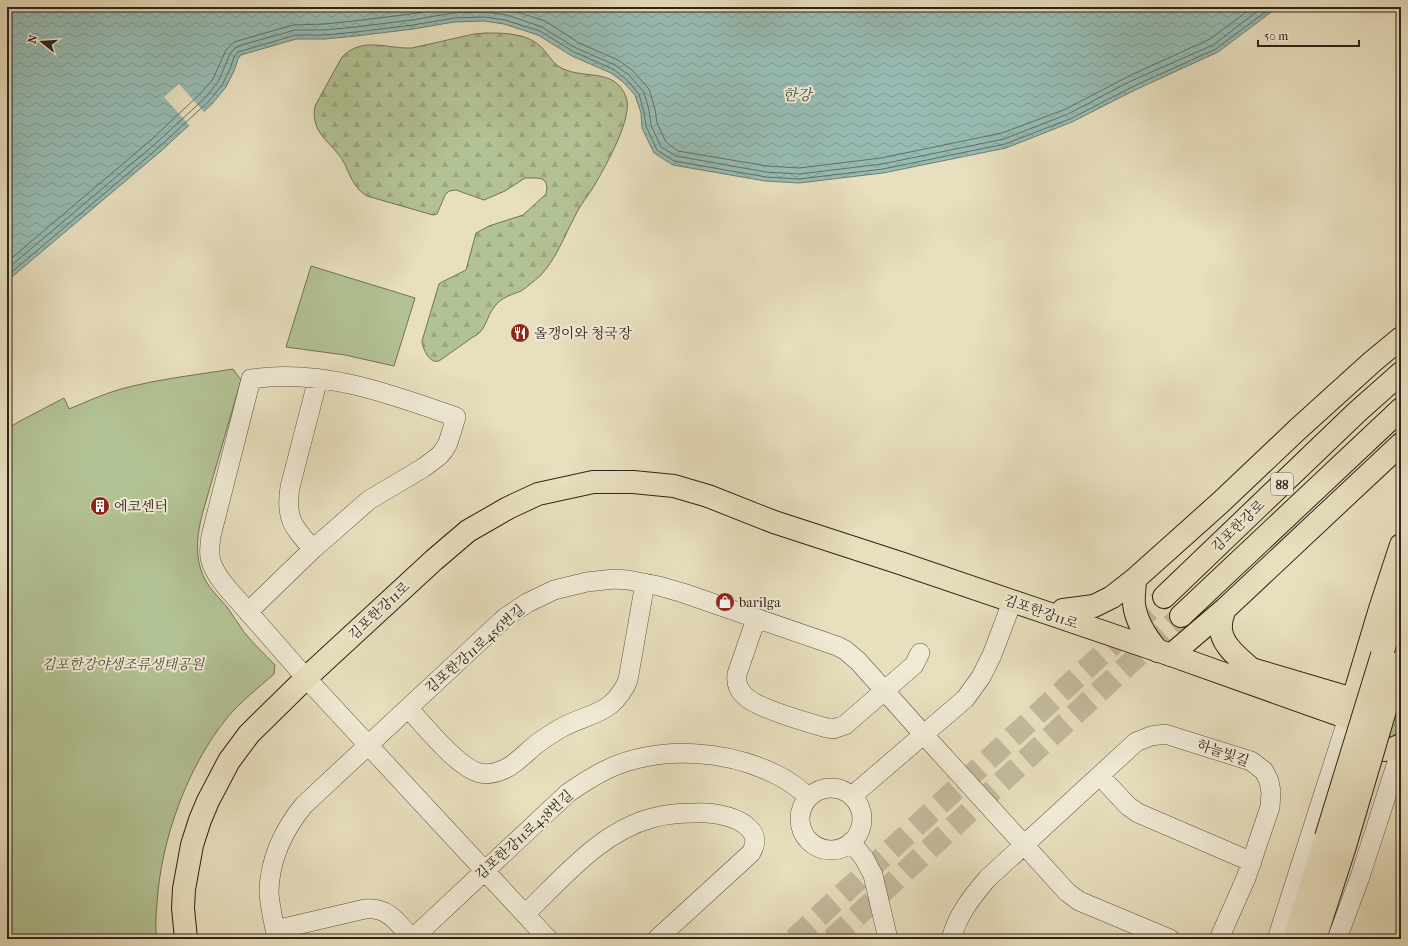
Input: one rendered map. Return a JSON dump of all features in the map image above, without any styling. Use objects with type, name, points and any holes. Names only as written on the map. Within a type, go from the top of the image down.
[{"type":"main road","points":[[1062,610],[1094,606],[1112,597],[1135,579],[1221,502],[1309,419],[1401,338]]},
{"type":"main road","name":"김포한강로","points":[[1164,597],[1401,373]]},
{"type":"main road","name":"김포한강로","points":[[1181,616],[1401,409]]},
{"type":"main road","points":[[1135,579],[1133,603],[1138,619],[1164,648],[1224,609],[1401,444]]},
{"type":"main road","name":"김포한강11로","points":[[186,939],[183,908],[188,866],[196,832],[208,801],[229,761],[259,722],[434,560],[468,531],[508,508],[538,494],[593,482],[633,482],[674,486],[798,523],[1062,610],[1164,648],[1250,668],[1350,708]]},
{"type":"main road","name":"김포한강11로","points":[[734,505],[774,522],[892,560],[1012,602],[1164,648],[1350,708]]},
{"type":"main road","points":[[1401,545],[1350,708],[1357,736],[1365,744],[1374,749],[1385,750],[1401,745]]},
{"type":"main road","points":[[1315,939],[1336,842],[1394,659],[1401,586]]},
{"type":"main road","points":[[1224,609],[1220,626],[1222,636],[1231,650],[1250,668]]},
{"type":"main road","points":[[1350,708],[1368,689],[1388,685],[1401,690]]},
{"type":"main road","points":[[1294,939],[1336,842]]},
{"type":"street","points":[[248,612],[313,549],[369,500],[423,468],[439,456],[448,443],[456,417],[373,390],[318,379],[269,376],[251,379],[211,536],[210,556],[212,564],[225,586],[306,678],[548,939]]},
{"type":"street","points":[[313,549],[297,532],[292,524],[288,510],[288,500],[318,379]]},
{"type":"street","name":"김포한강11로456번길","points":[[276,935],[270,905],[270,883],[275,856],[289,825],[304,805],[506,617],[527,602],[554,590],[587,582],[614,579],[645,583],[683,593],[820,640],[845,650],[858,661],[924,735]]},
{"type":"street","points":[[408,708],[453,756],[466,767],[481,773],[489,773],[507,768],[550,734],[562,727],[602,710],[609,706],[621,694],[628,680],[645,583]]},
{"type":"street","points":[[852,796],[964,699],[981,677],[992,655],[1012,602]]},
{"type":"street","points":[[756,619],[737,674],[736,680],[741,692],[752,702],[819,726],[833,729],[846,725],[914,665],[920,653]]},
{"type":"street","points":[[1277,939],[1350,708]]},
{"type":"street","name":"하늘빛길","points":[[951,939],[958,919],[976,892],[987,879],[1136,742],[1151,736],[1165,734],[1251,761],[1264,771],[1269,781],[1271,792],[1270,807],[1252,862],[1219,939]]},
{"type":"street","points":[[924,735],[1067,892],[1079,901],[1170,939]]},
{"type":"street","points":[[1337,939],[1360,877],[1401,750]]},
{"type":"street","name":"김포한강11로438번길","points":[[276,935],[373,908],[386,912],[412,939],[568,793],[611,768],[634,760],[665,755],[716,755],[734,759],[766,770],[789,782],[809,797]]},
{"type":"street","points":[[1100,776],[1128,806],[1138,813],[1252,862]]},
{"type":"street","points":[[820,789],[841,789],[852,796],[858,802],[862,823],[852,842],[839,848],[825,849],[816,846],[804,833],[801,824],[801,813],[804,803],[809,797],[820,789]]},
{"type":"street","points":[[525,914],[596,847],[639,822],[668,814],[700,812],[726,816],[750,829],[755,839],[754,848],[751,853],[657,939]]},
{"type":"street","points":[[852,842],[864,858],[873,875],[888,939]]},
{"type":"green space","points":[[500,33],[528,38],[540,46],[558,66],[576,73],[614,81],[621,87],[626,97],[626,117],[617,142],[605,167],[579,208],[559,248],[546,269],[540,276],[521,291],[501,300],[492,310],[484,327],[478,334],[439,361],[435,361],[427,355],[422,341],[439,284],[466,270],[476,233],[489,226],[523,215],[546,194],[546,183],[543,179],[525,178],[505,191],[484,200],[456,190],[449,191],[445,195],[437,214],[433,215],[367,196],[355,185],[343,161],[319,131],[314,116],[315,106],[342,57],[358,47],[375,45],[412,48],[474,34]]},
{"type":"green space","points":[[311,266],[415,298],[394,366],[345,355],[286,347]]},
{"type":"green space","name":"김포한강야생조류생태공원","points":[[233,369],[241,380],[202,515],[198,534],[199,560],[204,578],[209,586],[227,607],[255,645],[275,665],[274,674],[243,701],[227,718],[213,737],[188,781],[178,805],[164,854],[157,903],[157,939],[7,939],[7,429],[64,398],[69,409],[121,389],[163,380]]},
{"type":"green space","points":[[1398,703],[1401,707],[1401,728],[1393,736],[1386,738]]},
{"type":"water","name":"한강","points":[[7,7],[1278,7],[1218,52],[1135,90],[1072,122],[1006,148],[883,173],[799,183],[765,181],[673,165],[654,153],[642,128],[641,113],[635,95],[623,82],[611,73],[572,56],[538,35],[504,24],[484,21],[454,22],[356,36],[325,39],[296,39],[241,55],[226,87],[212,104],[161,151],[7,281]]},
{"type":"pier","points":[[179,84],[205,113],[190,126],[164,97]]},
{"type":"tunnel","points":[[794,939],[1164,597]]},
{"type":"tunnel","points":[[832,939],[1181,616]]},
{"type":"place","name":"올갱이와 청국장","points":[[520,333]]},
{"type":"place","name":"에코센터","points":[[100,506]]},
{"type":"place","name":"barilga","points":[[725,602]]}]
